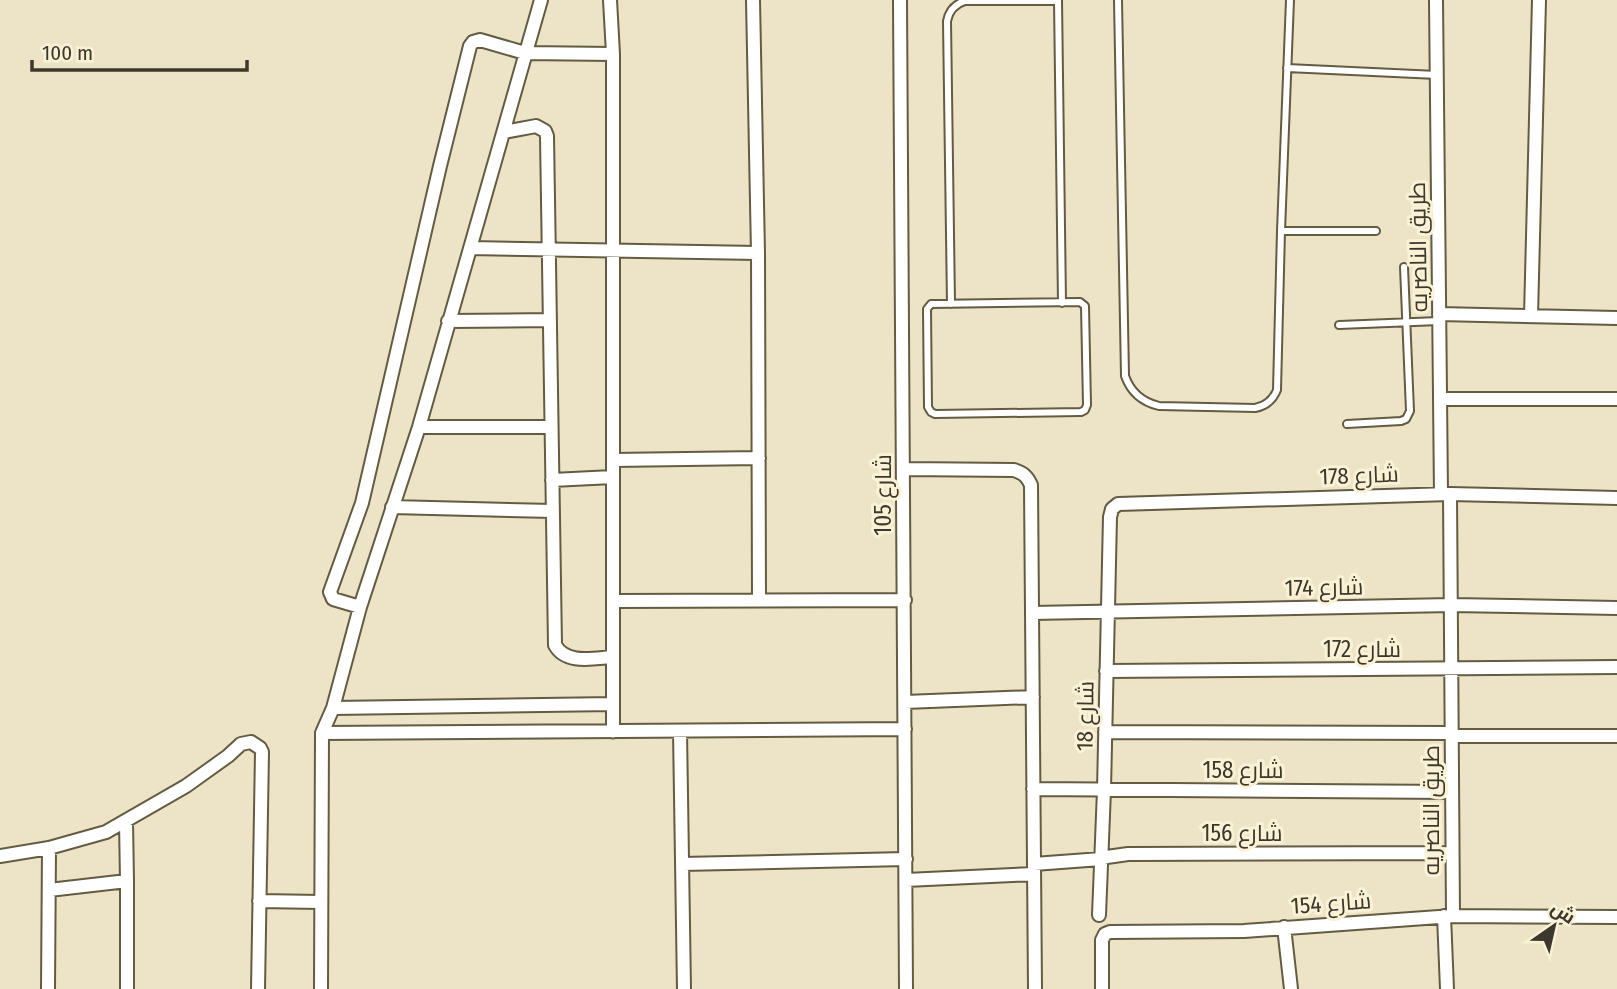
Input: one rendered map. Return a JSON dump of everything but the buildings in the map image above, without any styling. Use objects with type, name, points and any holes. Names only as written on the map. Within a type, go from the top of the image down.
[{"type":"street","points":[[321,989],[322,733],[333,708],[360,607],[419,427],[541,0]]},
{"type":"street","points":[[610,0],[613,54],[613,732]]},
{"type":"street","points":[[753,0],[758,253],[759,600]]},
{"type":"street","name":"شارع 105","points":[[900,0],[906,989]]},
{"type":"street","name":"طريق الناصريه","points":[[1436,0],[1440,399],[1452,605],[1452,853],[1447,989]]},
{"type":"street","points":[[1531,316],[1539,0]]},
{"type":"street","points":[[360,607],[333,599],[330,592],[362,503],[470,46],[480,40],[525,53],[613,54]]},
{"type":"street","points":[[504,131],[536,126],[545,131],[547,136],[555,645],[566,657],[575,659],[613,657]]},
{"type":"street","points":[[470,248],[758,253]]},
{"type":"street","points":[[1439,317],[1617,318]]},
{"type":"street","points":[[448,321],[550,320]]},
{"type":"street","points":[[1440,399],[1617,399]]},
{"type":"street","points":[[419,427],[551,427]]},
{"type":"street","points":[[613,460],[759,458]]},
{"type":"street","points":[[904,468],[1014,470],[1023,473],[1031,485],[1035,989]]},
{"type":"street","points":[[552,480],[613,477]]},
{"type":"street","name":"شارع 178","points":[[1110,517],[1112,509],[1123,503],[1446,494],[1617,498]]},
{"type":"street","points":[[392,507],[553,511]]},
{"type":"street","name":"شارع 18","points":[[1099,915],[1110,517]]},
{"type":"street","points":[[613,601],[905,600]]},
{"type":"street","name":"شارع 174","points":[[1032,613],[1452,605],[1617,608]]},
{"type":"street","name":"شارع 172","points":[[1106,671],[1617,667]]},
{"type":"street","points":[[905,702],[1033,698]]},
{"type":"street","points":[[333,708],[614,704]]},
{"type":"street","points":[[322,733],[905,729]]},
{"type":"street","points":[[680,731],[684,989]]},
{"type":"street","points":[[1105,732],[1617,736]]},
{"type":"street","points":[[0,856],[49,848],[106,832],[186,786],[241,744],[256,744],[262,752],[258,989]]},
{"type":"street","name":"شارع 158","points":[[1033,789],[1452,792]]},
{"type":"street","points":[[126,822],[127,989]]},
{"type":"street","points":[[48,989],[49,848]]},
{"type":"street","name":"شارع 156","points":[[906,880],[1034,869],[1128,854],[1452,853]]},
{"type":"street","points":[[682,864],[906,859]]},
{"type":"street","points":[[49,890],[127,881]]},
{"type":"street","points":[[259,901],[321,902]]},
{"type":"street","name":"شارع 154","points":[[1102,989],[1102,940],[1107,932],[1244,931],[1448,916],[1617,917]]},
{"type":"street","points":[[1284,927],[1291,989]]},
{"type":"lane","points":[[1118,0],[1124,369],[1128,383],[1135,394],[1150,404],[1168,407],[1255,408],[1270,401],[1277,390],[1290,0]]},
{"type":"lane","points":[[951,304],[947,21],[955,6],[965,1],[1058,1],[1062,303]]},
{"type":"lane","points":[[1287,68],[1437,75]]},
{"type":"lane","points":[[1281,231],[1376,231]]},
{"type":"lane","points":[[1347,424],[1397,422],[1409,415],[1411,406],[1404,267]]},
{"type":"lane","points":[[1080,302],[1085,306],[1085,410],[930,412],[927,309],[931,304],[1062,303],[1080,302]]},
{"type":"lane","points":[[1339,325],[1406,323],[1439,317]]}]
